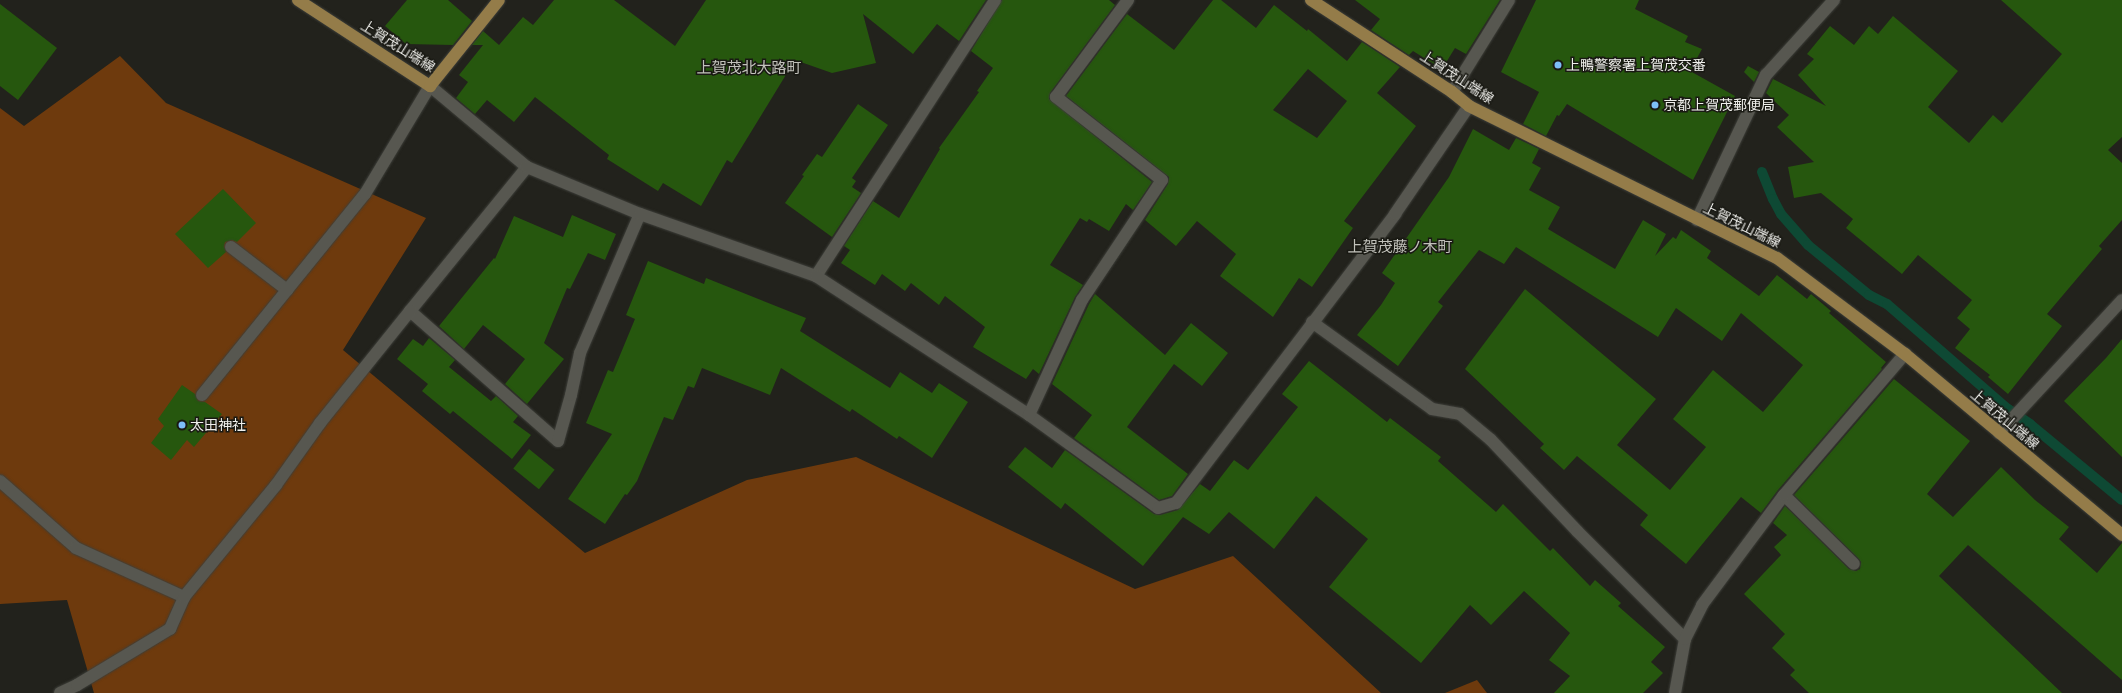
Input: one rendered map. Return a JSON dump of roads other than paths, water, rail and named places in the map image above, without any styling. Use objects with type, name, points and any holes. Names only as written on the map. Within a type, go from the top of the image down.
[{"type":"main road","name":"上賀茂山端線","points":[[298,0],[430,86],[499,0]]},
{"type":"main road","name":"上賀茂山端線","points":[[1311,0],[1326,4],[1452,92],[1469,106],[1697,220],[1777,258],[2003,430],[2122,535]]},
{"type":"street","points":[[816,276],[994,0]]},
{"type":"street","points":[[1029,415],[1082,300],[1162,180],[1056,97],[1128,0]]},
{"type":"street","points":[[1452,92],[1509,0]]},
{"type":"street","points":[[1697,220],[1766,75],[1834,0]]},
{"type":"street","points":[[202,395],[365,194],[430,86],[527,167],[640,214],[816,276],[1029,415],[1158,508],[1176,503],[1395,214],[1469,106]]},
{"type":"street","points":[[60,693],[77,685],[170,629],[184,597],[276,485],[320,423],[527,167]]},
{"type":"street","points":[[410,311],[558,442],[571,395],[580,353],[640,214]]},
{"type":"street","points":[[231,247],[287,290]]},
{"type":"street","points":[[2003,430],[2122,300]]},
{"type":"street","points":[[1312,322],[1432,409],[1460,414],[1491,440],[1577,531],[1685,639]]},
{"type":"street","points":[[1675,693],[1685,639],[1702,605],[1784,495],[1905,354]]},
{"type":"street","points":[[0,481],[76,548],[184,597]]},
{"type":"street","points":[[1784,495],[1854,564]]},
{"type":"waterway","points":[[1762,172],[1781,214],[1808,245],[1869,295],[1887,304],[2008,409],[2030,424],[2122,500]]},
{"type":"place","name":"上鴨警察署上賀茂交番","points":[[1558,65]]},
{"type":"place","name":"京都上賀茂郵便局","points":[[1655,105]]},
{"type":"place","name":"太田神社","points":[[182,425]]},
{"type":"district","name":"上賀茂北大路町","points":[[749,69]]},
{"type":"district","name":"上賀茂藤ノ木町","points":[[1400,248]]}]
